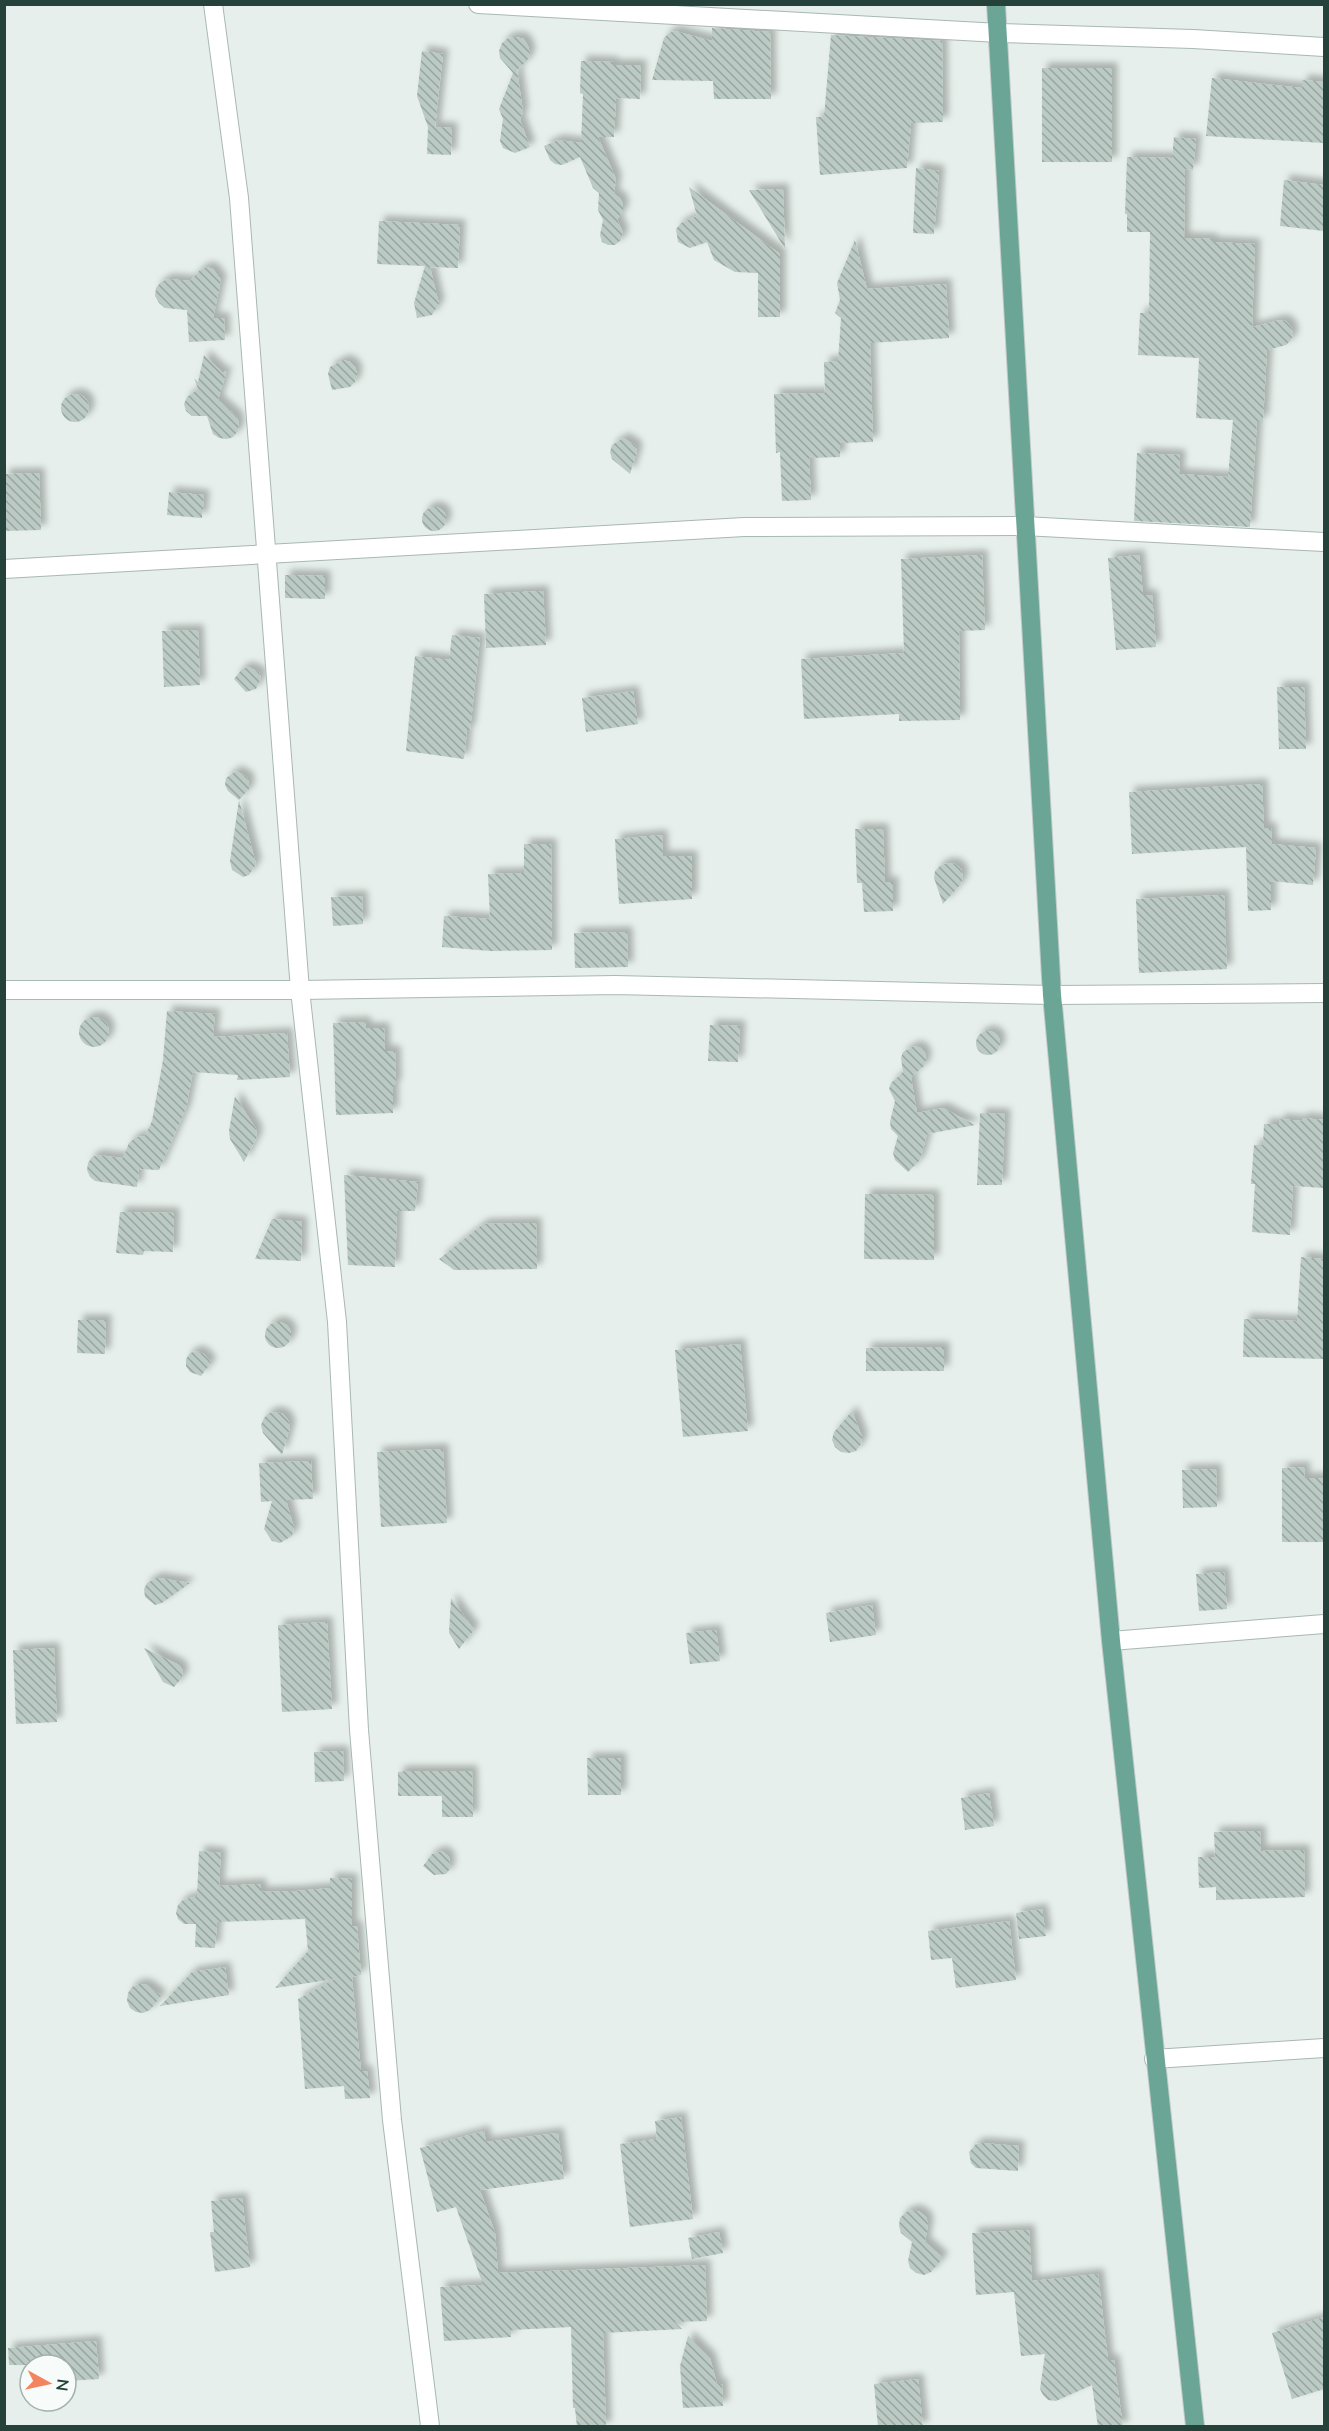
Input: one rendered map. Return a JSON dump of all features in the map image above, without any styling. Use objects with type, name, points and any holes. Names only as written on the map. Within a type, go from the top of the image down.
[{"type":"main road","points":[[996,4],[1052,995],[1111,1641],[1195,2427]]},
{"type":"street","points":[[213,4],[239,198],[300,990],[337,1322],[359,1730],[392,2120],[430,2427]]},
{"type":"street","points":[[478,4],[999,33],[1324,46]]},
{"type":"street","points":[[4,569],[267,552],[417,547],[744,527],[1024,526],[1324,542]]},
{"type":"street","points":[[4,990],[300,990],[615,985],[1052,995],[1324,993]]},
{"type":"street","points":[[1111,1641],[1324,1624]]},
{"type":"street","points":[[1154,2060],[1324,2048]]},
{"type":"building","points":[[712,28],[770,32],[771,99],[714,99],[713,81],[652,80],[664,38],[669,33],[675,31],[712,41]]},
{"type":"building","points":[[831,35],[942,41],[943,122],[911,123],[907,168],[820,175],[816,117],[824,117]]},
{"type":"building","points":[[508,38],[524,39],[530,54],[527,61],[517,70],[523,112],[520,120],[530,147],[515,153],[503,148],[500,141],[503,119],[499,109],[513,73],[500,58],[499,51],[502,43]]},
{"type":"building","points":[[422,51],[443,54],[435,127],[452,128],[451,155],[427,154],[428,127],[417,96]]},
{"type":"building","points":[[581,61],[613,62],[613,65],[641,65],[640,99],[616,98],[614,137],[598,137],[616,179],[614,194],[623,204],[623,211],[617,219],[623,233],[621,240],[615,245],[602,242],[600,235],[603,220],[598,210],[599,193],[593,188],[580,157],[562,165],[555,164],[550,160],[544,146],[558,140],[581,143],[583,94],[580,93]]},
{"type":"building","points":[[1042,68],[1112,68],[1112,162],[1042,162]]},
{"type":"building","points":[[1212,78],[1302,88],[1302,80],[1324,82],[1324,143],[1206,136]]},
{"type":"building","points":[[1174,137],[1196,139],[1193,170],[1185,169],[1184,238],[1255,244],[1252,327],[1280,320],[1286,321],[1293,334],[1286,345],[1267,350],[1263,421],[1257,421],[1250,527],[1134,521],[1137,453],[1180,455],[1179,474],[1228,477],[1233,420],[1196,418],[1199,358],[1138,355],[1140,313],[1149,313],[1150,232],[1127,232],[1127,214],[1125,214],[1127,157],[1172,158]]},
{"type":"building","points":[[916,168],[939,171],[934,234],[913,233]]},
{"type":"building","points":[[1284,180],[1324,185],[1324,231],[1280,226]]},
{"type":"building","points":[[689,187],[780,254],[780,317],[758,317],[758,273],[735,272],[714,260],[707,242],[690,248],[678,242],[676,229],[681,223],[697,216]]},
{"type":"building","points":[[783,189],[785,249],[749,190]]},
{"type":"building","points":[[379,221],[460,225],[458,268],[430,267],[439,304],[432,315],[417,318],[414,303],[425,266],[377,264]]},
{"type":"building","points":[[855,240],[867,289],[946,284],[949,338],[870,343],[873,442],[840,443],[840,457],[809,458],[811,500],[782,501],[780,452],[776,453],[774,394],[825,393],[824,362],[838,361],[841,318],[835,313],[840,300],[837,283]]},
{"type":"building","points":[[207,267],[213,269],[221,280],[213,318],[224,318],[225,340],[189,342],[187,310],[165,308],[155,296],[156,288],[168,279],[190,281],[200,270]]},
{"type":"building","points":[[204,355],[223,373],[227,370],[218,400],[237,417],[239,424],[238,431],[233,437],[227,439],[213,434],[207,416],[192,416],[186,411],[184,404],[187,397],[198,389],[194,378],[198,382]]},
{"type":"building","points":[[343,360],[355,367],[357,374],[355,382],[350,387],[332,390],[328,374],[330,367]]},
{"type":"building","points":[[75,394],[85,398],[89,408],[85,418],[75,422],[65,418],[61,408],[65,398]]},
{"type":"building","points":[[623,438],[635,445],[637,451],[630,474],[612,459],[610,452],[612,445]]},
{"type":"building","points":[[39,473],[41,530],[4,531],[4,474]]},
{"type":"building","points":[[169,492],[204,495],[202,518],[167,515]]},
{"type":"building","points":[[434,507],[439,508],[445,514],[445,524],[439,530],[434,531],[429,530],[423,524],[422,519],[423,514],[429,508]]},
{"type":"building","points":[[982,555],[985,630],[959,631],[960,720],[899,721],[899,714],[804,719],[801,659],[904,653],[901,559]]},
{"type":"building","points":[[1139,555],[1143,595],[1152,595],[1156,647],[1116,650],[1108,558]]},
{"type":"building","points":[[285,575],[325,576],[325,599],[285,598]]},
{"type":"building","points":[[543,591],[546,645],[486,648],[484,594]]},
{"type":"building","points":[[198,630],[200,685],[164,687],[162,631]]},
{"type":"building","points":[[452,635],[480,638],[470,730],[467,730],[464,759],[406,751],[415,656],[449,660]]},
{"type":"building","points":[[248,667],[259,672],[261,678],[256,689],[246,692],[234,679],[242,669]]},
{"type":"building","points":[[1277,687],[1304,687],[1306,749],[1279,749]]},
{"type":"building","points":[[633,691],[638,724],[586,732],[582,698]]},
{"type":"building","points":[[236,771],[247,777],[249,783],[249,789],[239,800],[228,791],[225,785],[226,778]]},
{"type":"building","points":[[1262,784],[1264,828],[1271,828],[1272,844],[1316,848],[1313,885],[1271,881],[1271,910],[1248,911],[1246,847],[1132,854],[1129,792]]},
{"type":"building","points":[[239,800],[256,864],[249,875],[243,877],[232,870],[230,861]]},
{"type":"building","points":[[855,829],[883,829],[885,882],[893,882],[893,911],[864,912],[862,883],[857,883]]},
{"type":"building","points":[[662,835],[663,856],[692,856],[692,899],[619,904],[615,839]]},
{"type":"building","points":[[524,844],[551,844],[552,950],[491,951],[442,947],[444,916],[490,919],[488,874],[524,873]]},
{"type":"building","points":[[955,864],[961,869],[963,877],[961,884],[943,904],[934,878],[935,871],[941,865]]},
{"type":"building","points":[[1224,895],[1227,969],[1139,973],[1136,899]]},
{"type":"building","points":[[362,896],[363,924],[333,926],[331,897]]},
{"type":"building","points":[[627,932],[628,967],[575,968],[574,933]]},
{"type":"building","points":[[167,1011],[215,1014],[213,1037],[287,1033],[290,1077],[237,1080],[238,1075],[193,1072],[186,1108],[159,1170],[139,1169],[137,1187],[95,1181],[87,1170],[92,1157],[98,1155],[123,1158],[129,1143],[136,1137],[145,1136],[152,1121],[163,1060]]},
{"type":"building","points":[[94,1017],[100,1018],[108,1026],[108,1038],[100,1046],[94,1047],[88,1046],[80,1038],[79,1032],[80,1026],[88,1018]]},
{"type":"building","points":[[365,1022],[366,1028],[384,1028],[385,1051],[395,1051],[396,1085],[393,1085],[393,1113],[336,1115],[333,1023]]},
{"type":"building","points":[[710,1025],[740,1026],[738,1062],[708,1061]]},
{"type":"building","points":[[988,1031],[997,1034],[1000,1043],[997,1052],[988,1055],[979,1052],[976,1043],[979,1034]]},
{"type":"building","points":[[914,1046],[921,1048],[926,1060],[924,1066],[911,1077],[917,1113],[943,1108],[975,1125],[927,1134],[920,1160],[908,1172],[895,1160],[893,1153],[898,1136],[891,1129],[890,1122],[895,1101],[889,1089],[891,1083],[903,1072],[901,1058],[903,1052]]},
{"type":"building","points":[[235,1096],[256,1129],[257,1137],[244,1162],[230,1139],[229,1131]]},
{"type":"building","points":[[980,1113],[1005,1114],[1002,1185],[977,1185]]},
{"type":"building","points":[[1302,1118],[1324,1120],[1324,1188],[1293,1186],[1290,1235],[1252,1232],[1255,1184],[1251,1184],[1254,1145],[1263,1145],[1264,1124],[1279,1124],[1279,1119],[1302,1121]]},
{"type":"building","points":[[344,1175],[418,1182],[415,1211],[397,1211],[395,1267],[348,1265]]},
{"type":"building","points":[[865,1194],[934,1195],[934,1260],[864,1259]]},
{"type":"building","points":[[120,1212],[174,1213],[173,1252],[144,1251],[143,1255],[116,1253]]},
{"type":"building","points":[[272,1219],[302,1222],[301,1261],[255,1259]]},
{"type":"building","points":[[536,1223],[537,1269],[454,1270],[439,1259],[483,1224]]},
{"type":"building","points":[[1301,1257],[1324,1259],[1324,1359],[1243,1357],[1244,1319],[1297,1321]]},
{"type":"building","points":[[78,1320],[106,1320],[105,1354],[77,1353]]},
{"type":"building","points":[[278,1322],[287,1326],[291,1335],[287,1344],[278,1348],[269,1344],[265,1335],[269,1326]]},
{"type":"building","points":[[740,1344],[748,1431],[683,1437],[675,1350]]},
{"type":"building","points":[[944,1347],[944,1371],[866,1371],[866,1348]]},
{"type":"building","points":[[197,1351],[204,1354],[211,1363],[201,1376],[190,1372],[186,1366],[186,1359],[190,1353]]},
{"type":"building","points":[[852,1411],[862,1437],[861,1444],[856,1451],[841,1452],[832,1440],[834,1432]]},
{"type":"building","points":[[269,1413],[283,1414],[290,1427],[282,1455],[263,1433],[261,1425]]},
{"type":"building","points":[[443,1449],[447,1523],[381,1527],[377,1452]]},
{"type":"building","points":[[311,1461],[313,1499],[286,1500],[294,1528],[292,1536],[280,1543],[272,1541],[264,1529],[272,1501],[261,1502],[259,1463]]},
{"type":"building","points":[[1305,1467],[1304,1478],[1324,1478],[1324,1542],[1282,1542],[1282,1468]]},
{"type":"building","points":[[1216,1469],[1217,1507],[1183,1508],[1182,1470]]},
{"type":"building","points":[[1224,1572],[1227,1609],[1199,1611],[1196,1574]]},
{"type":"building","points":[[156,1578],[190,1583],[162,1603],[155,1605],[145,1597],[144,1589],[147,1583]]},
{"type":"building","points":[[451,1598],[474,1630],[459,1649],[449,1633]]},
{"type":"building","points":[[872,1605],[876,1635],[830,1642],[826,1613]]},
{"type":"building","points":[[327,1622],[332,1709],[282,1712],[278,1625]]},
{"type":"building","points":[[716,1630],[720,1661],[690,1664],[686,1633]]},
{"type":"building","points":[[54,1648],[57,1722],[16,1724],[13,1650]]},
{"type":"building","points":[[144,1648],[179,1665],[183,1671],[182,1678],[174,1687],[163,1682]]},
{"type":"building","points":[[343,1751],[344,1781],[315,1782],[314,1752]]},
{"type":"building","points":[[587,1758],[621,1758],[621,1795],[588,1795]]},
{"type":"building","points":[[472,1771],[473,1817],[442,1817],[442,1796],[398,1796],[398,1772]]},
{"type":"building","points":[[989,1793],[994,1826],[965,1830],[961,1798]]},
{"type":"building","points":[[1260,1831],[1261,1851],[1304,1850],[1305,1897],[1216,1900],[1216,1887],[1199,1888],[1198,1857],[1215,1857],[1214,1832]]},
{"type":"building","points":[[199,1851],[221,1853],[219,1886],[261,1884],[261,1892],[297,1891],[330,1888],[330,1878],[352,1879],[352,1927],[357,1926],[361,1975],[352,1977],[361,2071],[367,2071],[370,2098],[345,2099],[344,2086],[305,2089],[298,1999],[335,1979],[275,1988],[308,1951],[305,1919],[217,1922],[215,1948],[195,1947],[196,1924],[184,1924],[178,1919],[176,1913],[178,1905],[183,1900],[197,1896]]},
{"type":"building","points":[[442,1851],[449,1857],[450,1869],[446,1874],[434,1875],[423,1866],[432,1854]]},
{"type":"building","points":[[1042,1909],[1046,1936],[1019,1939],[1016,1913]]},
{"type":"building","points":[[1009,1921],[1016,1980],[956,1988],[952,1958],[931,1960],[928,1931]]},
{"type":"building","points":[[225,1967],[229,1995],[160,2006],[192,1972]]},
{"type":"building","points":[[139,1984],[147,1985],[161,1996],[150,2010],[143,2013],[130,2008],[127,2001],[132,1987]]},
{"type":"building","points":[[681,2117],[693,2219],[630,2227],[620,2144],[657,2139],[655,2121]]},
{"type":"building","points":[[484,2131],[486,2142],[558,2133],[564,2179],[480,2190],[495,2233],[498,2273],[705,2265],[707,2321],[675,2322],[682,2329],[603,2333],[606,2427],[577,2427],[575,2408],[573,2408],[571,2327],[511,2330],[511,2337],[444,2341],[440,2287],[483,2285],[456,2207],[437,2212],[420,2148]]},
{"type":"building","points":[[976,2144],[1019,2146],[1018,2171],[976,2168],[971,2163],[969,2152]]},
{"type":"building","points":[[242,2198],[250,2267],[215,2272],[210,2232],[214,2232],[211,2201]]},
{"type":"building","points":[[913,2210],[926,2217],[928,2224],[925,2242],[943,2258],[931,2272],[924,2275],[910,2268],[908,2261],[912,2242],[901,2233],[899,2226],[900,2218],[906,2212]]},
{"type":"building","points":[[1029,2230],[1032,2281],[1098,2274],[1108,2360],[1114,2360],[1123,2427],[1098,2427],[1092,2385],[1056,2401],[1048,2400],[1040,2389],[1045,2354],[1021,2356],[1014,2292],[976,2295],[972,2233]]},
{"type":"building","points":[[719,2232],[723,2253],[692,2259],[688,2238]]},
{"type":"building","points":[[1324,2317],[1324,2389],[1292,2399],[1272,2333]]},
{"type":"building","points":[[688,2336],[710,2358],[717,2384],[722,2384],[723,2406],[683,2408],[680,2366]]},
{"type":"building","points":[[96,2341],[99,2379],[78,2380],[78,2353],[18,2353],[18,2365],[9,2365],[8,2348]]},
{"type":"building","points":[[918,2379],[923,2427],[878,2427],[874,2384]]}]
